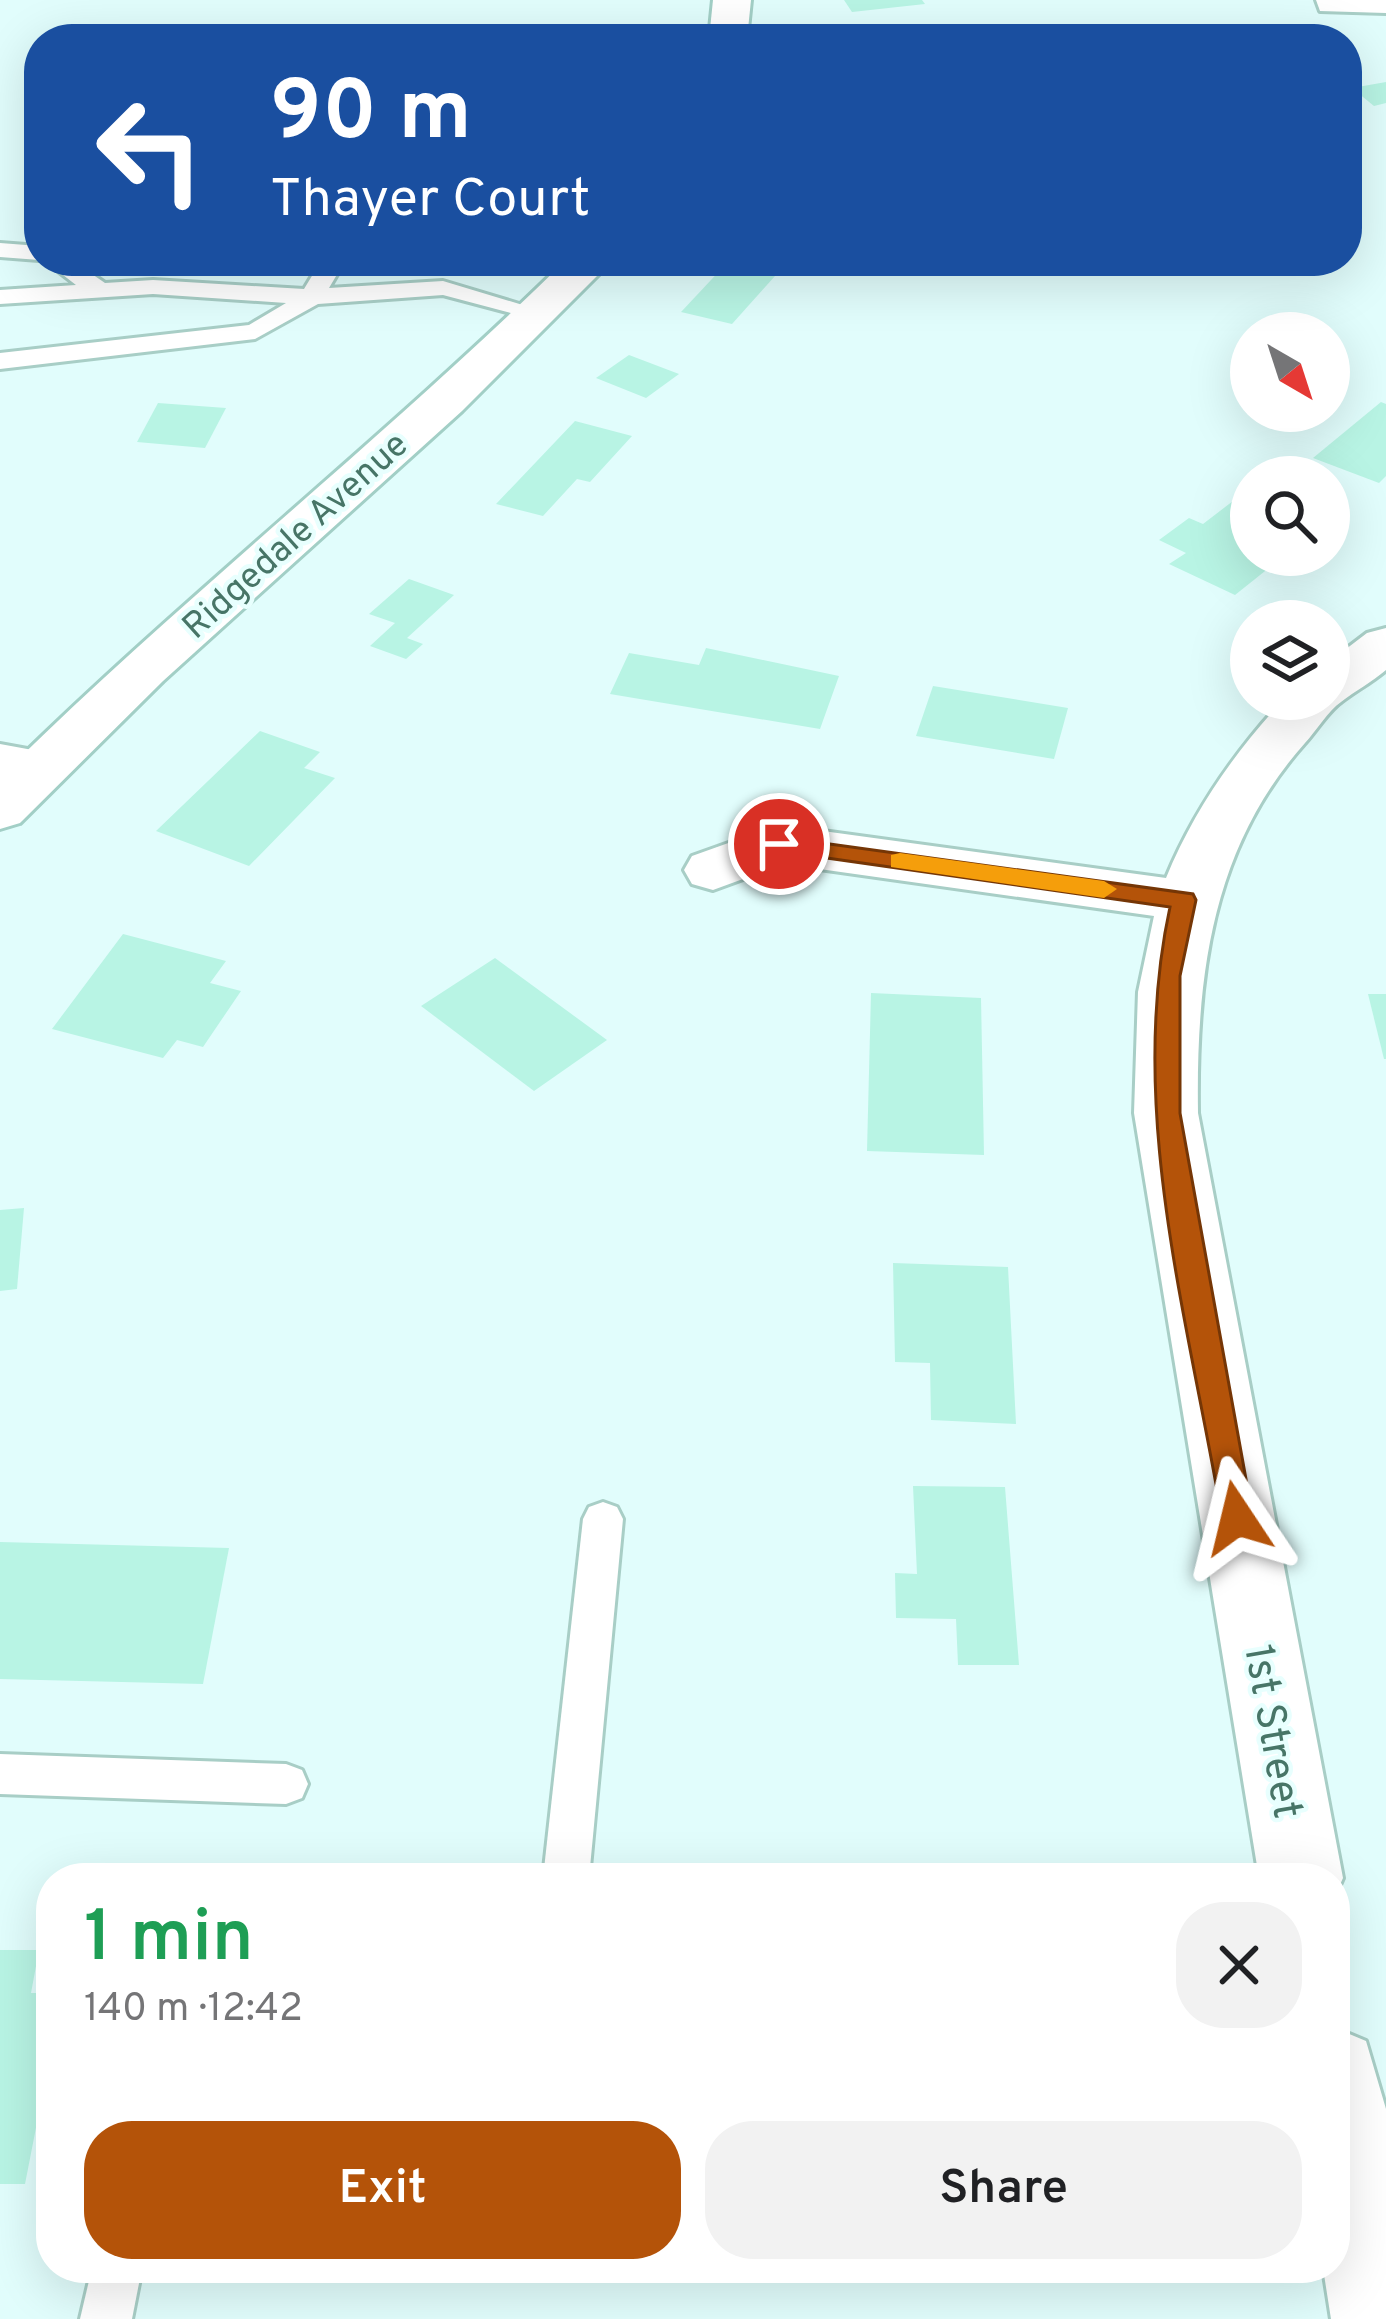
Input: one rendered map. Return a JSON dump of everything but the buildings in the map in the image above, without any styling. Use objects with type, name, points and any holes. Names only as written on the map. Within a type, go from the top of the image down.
[{"type":"street","points":[[1333,3],[1386,2]]},
{"type":"street","name":"Ridgedale Avenue","points":[[0,810],[20,765],[84,722],[575,276]]},
{"type":"street","points":[[1350,672],[1386,644]]},
{"type":"street","name":"1st Street","points":[[1294,720],[1232,795],[1184,900],[1168,976],[1166,1113],[1298,1863]]},
{"type":"street","points":[[713,870],[779,844],[1184,900]]},
{"type":"street","points":[[1350,2158],[1378,2319]]},
{"type":"lane","points":[[78,276],[100,291]]},
{"type":"lane","points":[[0,361],[255,332],[312,297],[324,276]]},
{"type":"lane","points":[[440,276],[442,288]]},
{"type":"lane","points":[[0,297],[153,287],[312,297],[442,288],[537,313]]},
{"type":"lane","points":[[568,1863],[603,1519]]},
{"type":"lane","points":[[0,1774],[286,1784]]},
{"type":"lane","points":[[106,2319],[114,2283]]},
{"type":"slow traffic","points":[[900,861],[1104,889]]},
{"type":"route","points":[[779,844],[1184,900],[1168,976],[1166,1113],[1237,1518]]}]
